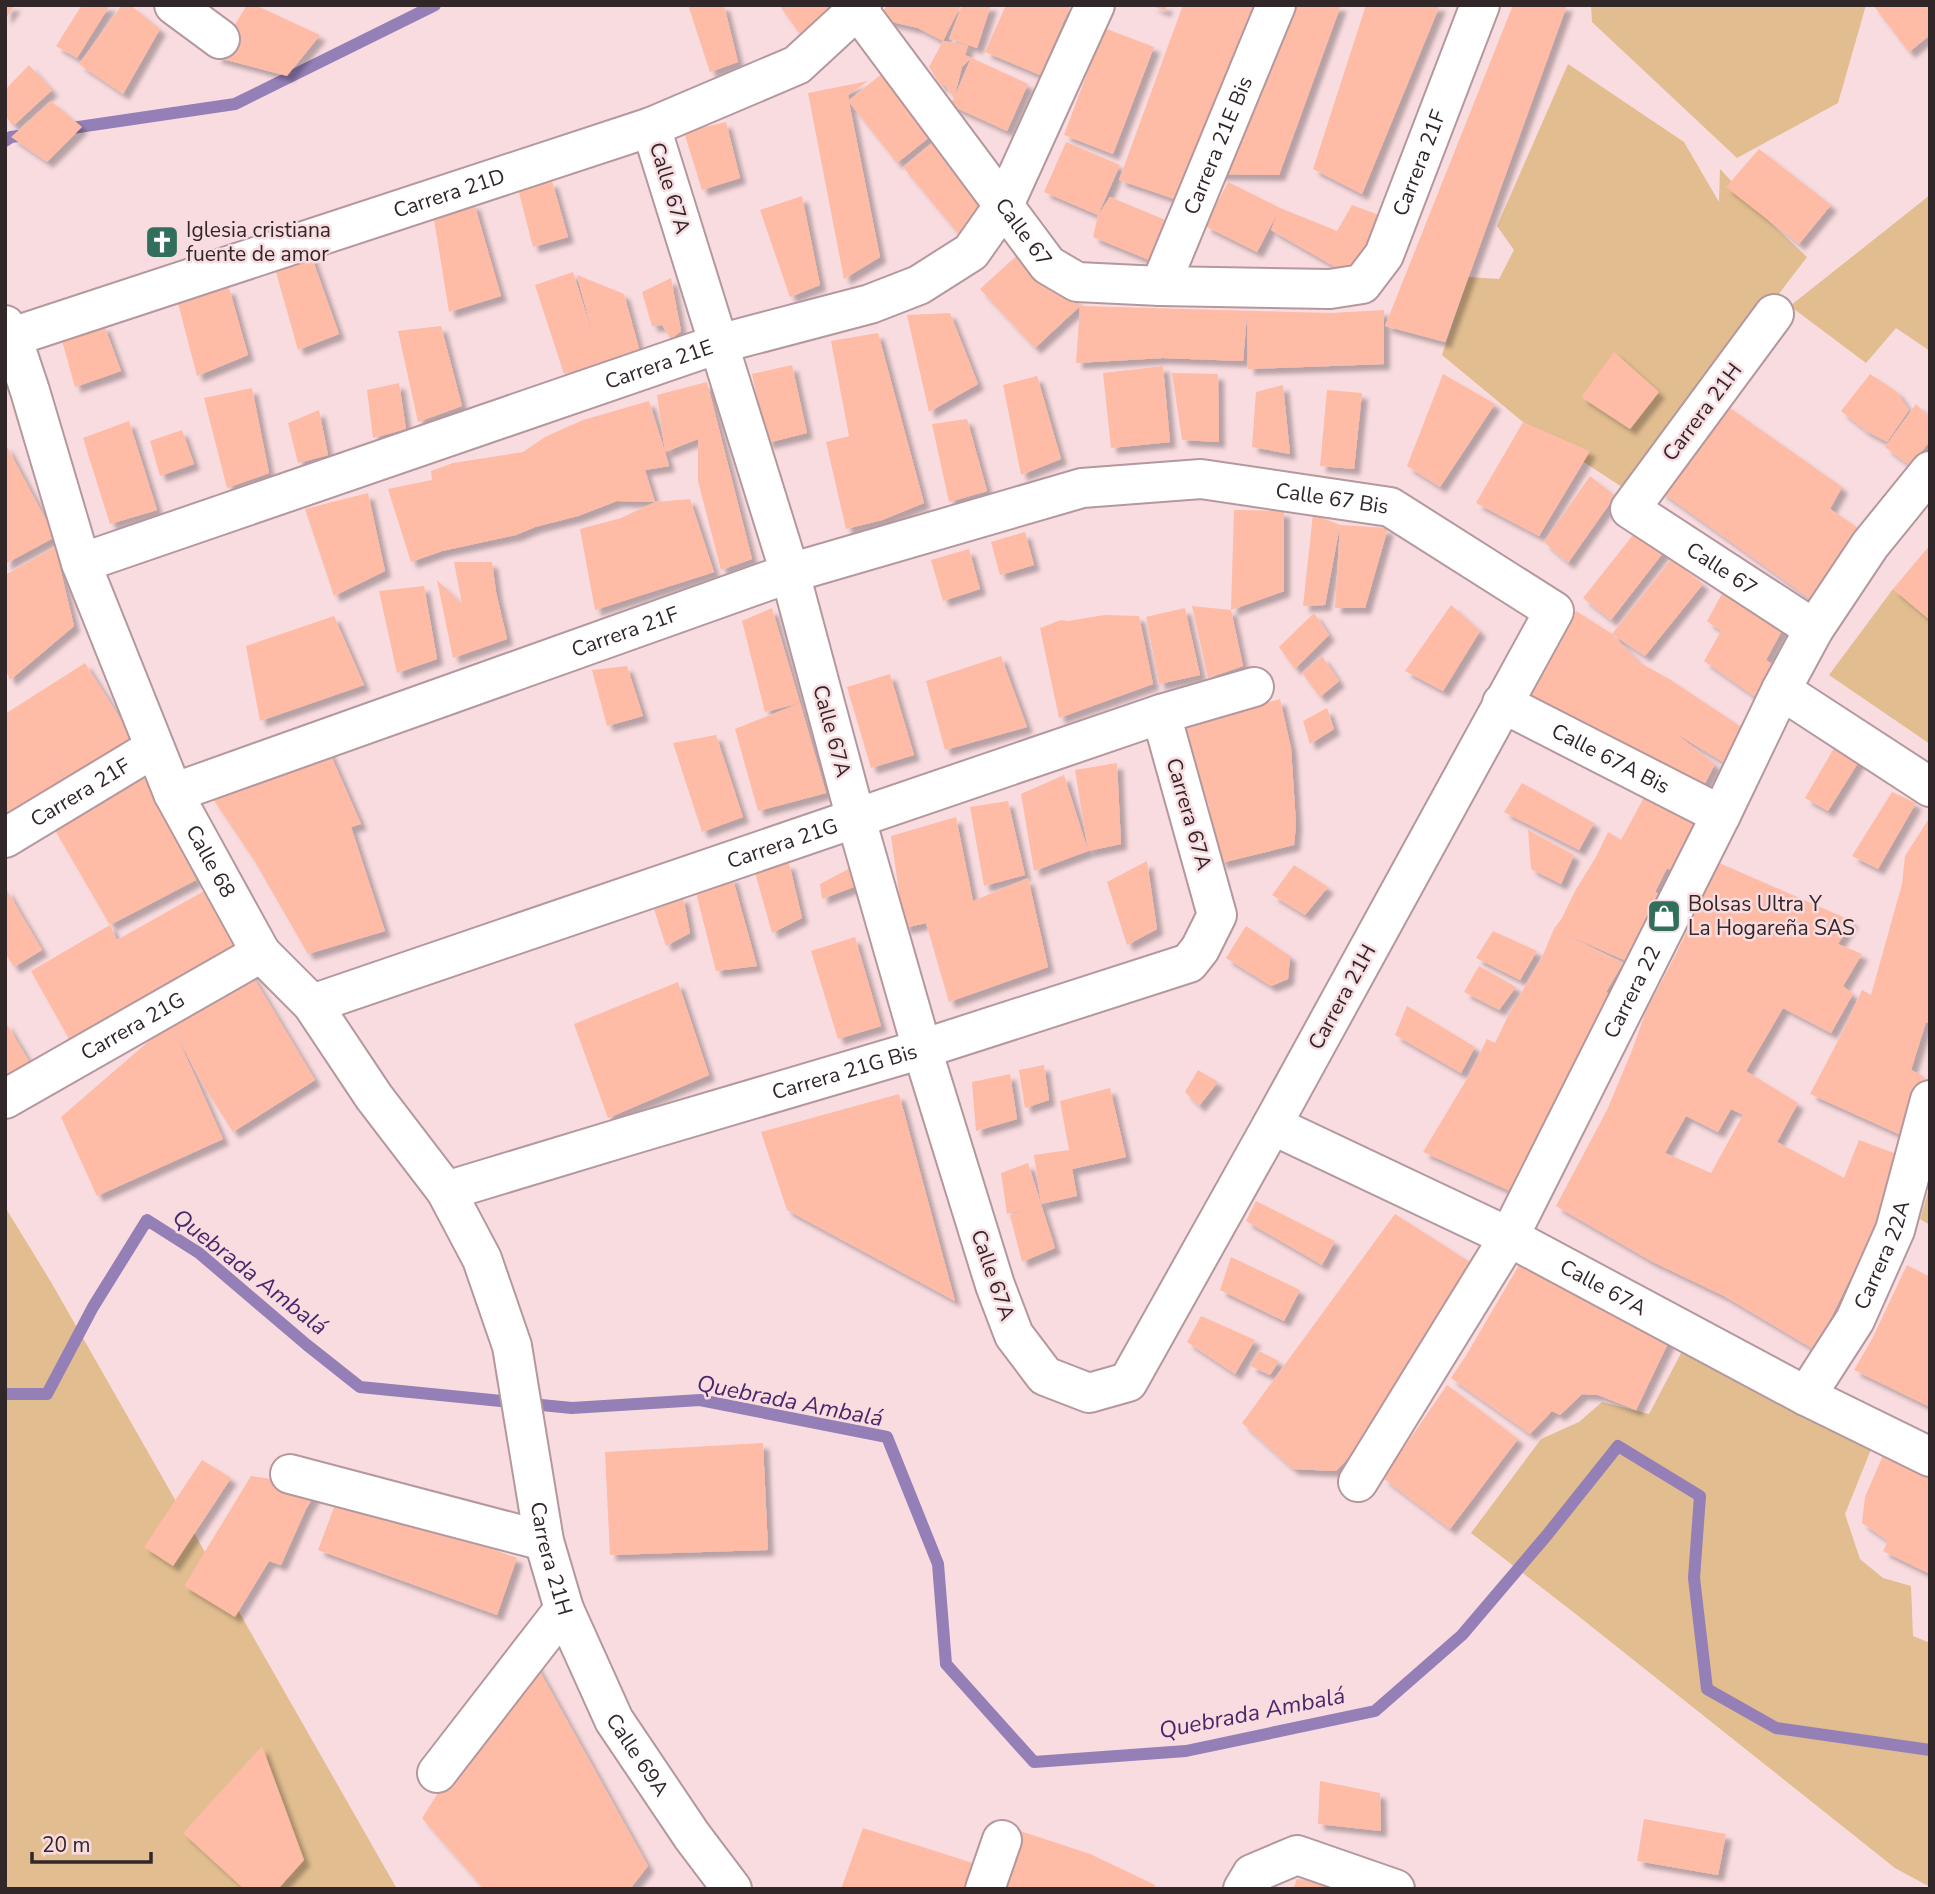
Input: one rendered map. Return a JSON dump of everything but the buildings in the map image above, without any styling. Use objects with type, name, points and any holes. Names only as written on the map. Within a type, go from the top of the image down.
[{"type":"street","points":[[174,5],[220,39]]},
{"type":"street","name":"Carrera 21E","points":[[81,563],[718,344],[870,304],[919,285],[971,252],[1004,205],[1095,5]]},
{"type":"street","name":"Carrera 21E Bis","points":[[1160,286],[1276,5]]},
{"type":"street","name":"Carrera 21F","points":[[1330,289],[1362,284],[1384,255],[1480,5]]},
{"type":"street","name":"Calle 67","points":[[857,7],[1048,265],[1077,282],[1330,289]]},
{"type":"street","name":"Carrera 21D","points":[[8,331],[651,127],[797,65],[857,7]]},
{"type":"street","name":"Calle 67A","points":[[651,127],[790,573],[856,819],[922,1049],[995,1285],[1014,1335],[1045,1376],[1089,1393],[1128,1382]]},
{"type":"street","name":"Carrera 21H","points":[[1629,509],[1774,314]]},
{"type":"street","name":"Calle 68","points":[[8,331],[18,399],[153,748],[173,793],[261,953],[312,1004],[374,1097],[446,1191],[482,1259],[512,1346]]},
{"type":"street","name":"Carrera 22","points":[[1358,1482],[1508,1237],[1814,629],[1870,545],[1930,471]]},
{"type":"street","name":"Calle 67 Bis","points":[[1082,488],[1201,479],[1390,507],[1554,611]]},
{"type":"street","name":"Carrera 21F","points":[[173,793],[790,573],[1082,488]]},
{"type":"street","name":"Calle 67","points":[[1629,509],[1814,629]]},
{"type":"street","name":"Carrera 21H","points":[[1128,1382],[1554,611]]},
{"type":"street","name":"Carrera 21G","points":[[312,1004],[1160,714],[1254,687]]},
{"type":"street","points":[[1781,690],[1930,787]]},
{"type":"street","name":"Calle 67A Bis","points":[[1502,703],[1721,815]]},
{"type":"street","name":"Carrera 67A","points":[[1160,714],[1217,915]]},
{"type":"street","name":"Carrera 21F","points":[[5,838],[153,748]]},
{"type":"street","name":"Carrera 21G Bis","points":[[446,1191],[922,1049],[1189,963],[1200,949],[1217,915]]},
{"type":"street","name":"Carrera 21G","points":[[5,1099],[261,953]]},
{"type":"street","name":"Carrera 22A","points":[[1806,1396],[1855,1320],[1895,1230],[1930,1100]]},
{"type":"street","name":"Calle 67A","points":[[1272,1125],[1508,1237],[1806,1396],[1930,1457]]},
{"type":"street","name":"Carrera 21H","points":[[437,1773],[564,1609],[544,1541],[512,1346]]},
{"type":"street","points":[[290,1474],[544,1541]]},
{"type":"street","name":"Calle 69A","points":[[564,1609],[614,1720],[692,1836],[732,1889]]},
{"type":"street","points":[[985,1889],[1002,1840]]},
{"type":"street","points":[[1248,1881],[1297,1855],[1395,1889]]},
{"type":"shaded area","points":[[1591,5],[1866,5],[1838,103],[1737,158],[1592,22]]},
{"type":"shaded area","points":[[1568,64],[1684,142],[1719,202],[1720,169],[1807,257],[1628,491],[1523,422],[1442,355],[1468,277],[1499,279],[1514,250],[1497,226]]},
{"type":"shaded area","points":[[1930,195],[1930,351],[1896,328],[1866,363],[1790,306]]},
{"type":"shaded area","points":[[1893,589],[1930,620],[1930,744],[1829,675]]},
{"type":"shaded area","points":[[1930,1185],[1930,1225],[1920,1219]]},
{"type":"shaded area","points":[[5,1207],[51,1282],[397,1889],[5,1889]]},
{"type":"shaded area","points":[[1688,1340],[1872,1447],[1845,1514],[1860,1559],[1883,1578],[1911,1586],[1913,1636],[1930,1643],[1930,1887],[1895,1868],[1471,1533],[1541,1439],[1579,1422],[1602,1402],[1649,1414]]},
{"type":"waterway","points":[[65,129],[235,104],[435,5]]},
{"type":"waterway","points":[[5,141],[11,137],[26,135]]},
{"type":"waterway","name":"Quebrada Ambalá","points":[[5,1394],[47,1394],[93,1307],[147,1220],[199,1253],[360,1387],[572,1408],[700,1400],[887,1437],[938,1564],[946,1664],[1034,1762],[1186,1751],[1375,1711],[1462,1635],[1618,1446],[1700,1496],[1694,1578],[1707,1689],[1776,1728],[1930,1750]]},
{"type":"place","name":"Iglesia cristiana fuente de amor","points":[[162,242]]},
{"type":"place","name":"Bolsas Ultra Y La Hogareña SAS","points":[[1664,916]]}]
